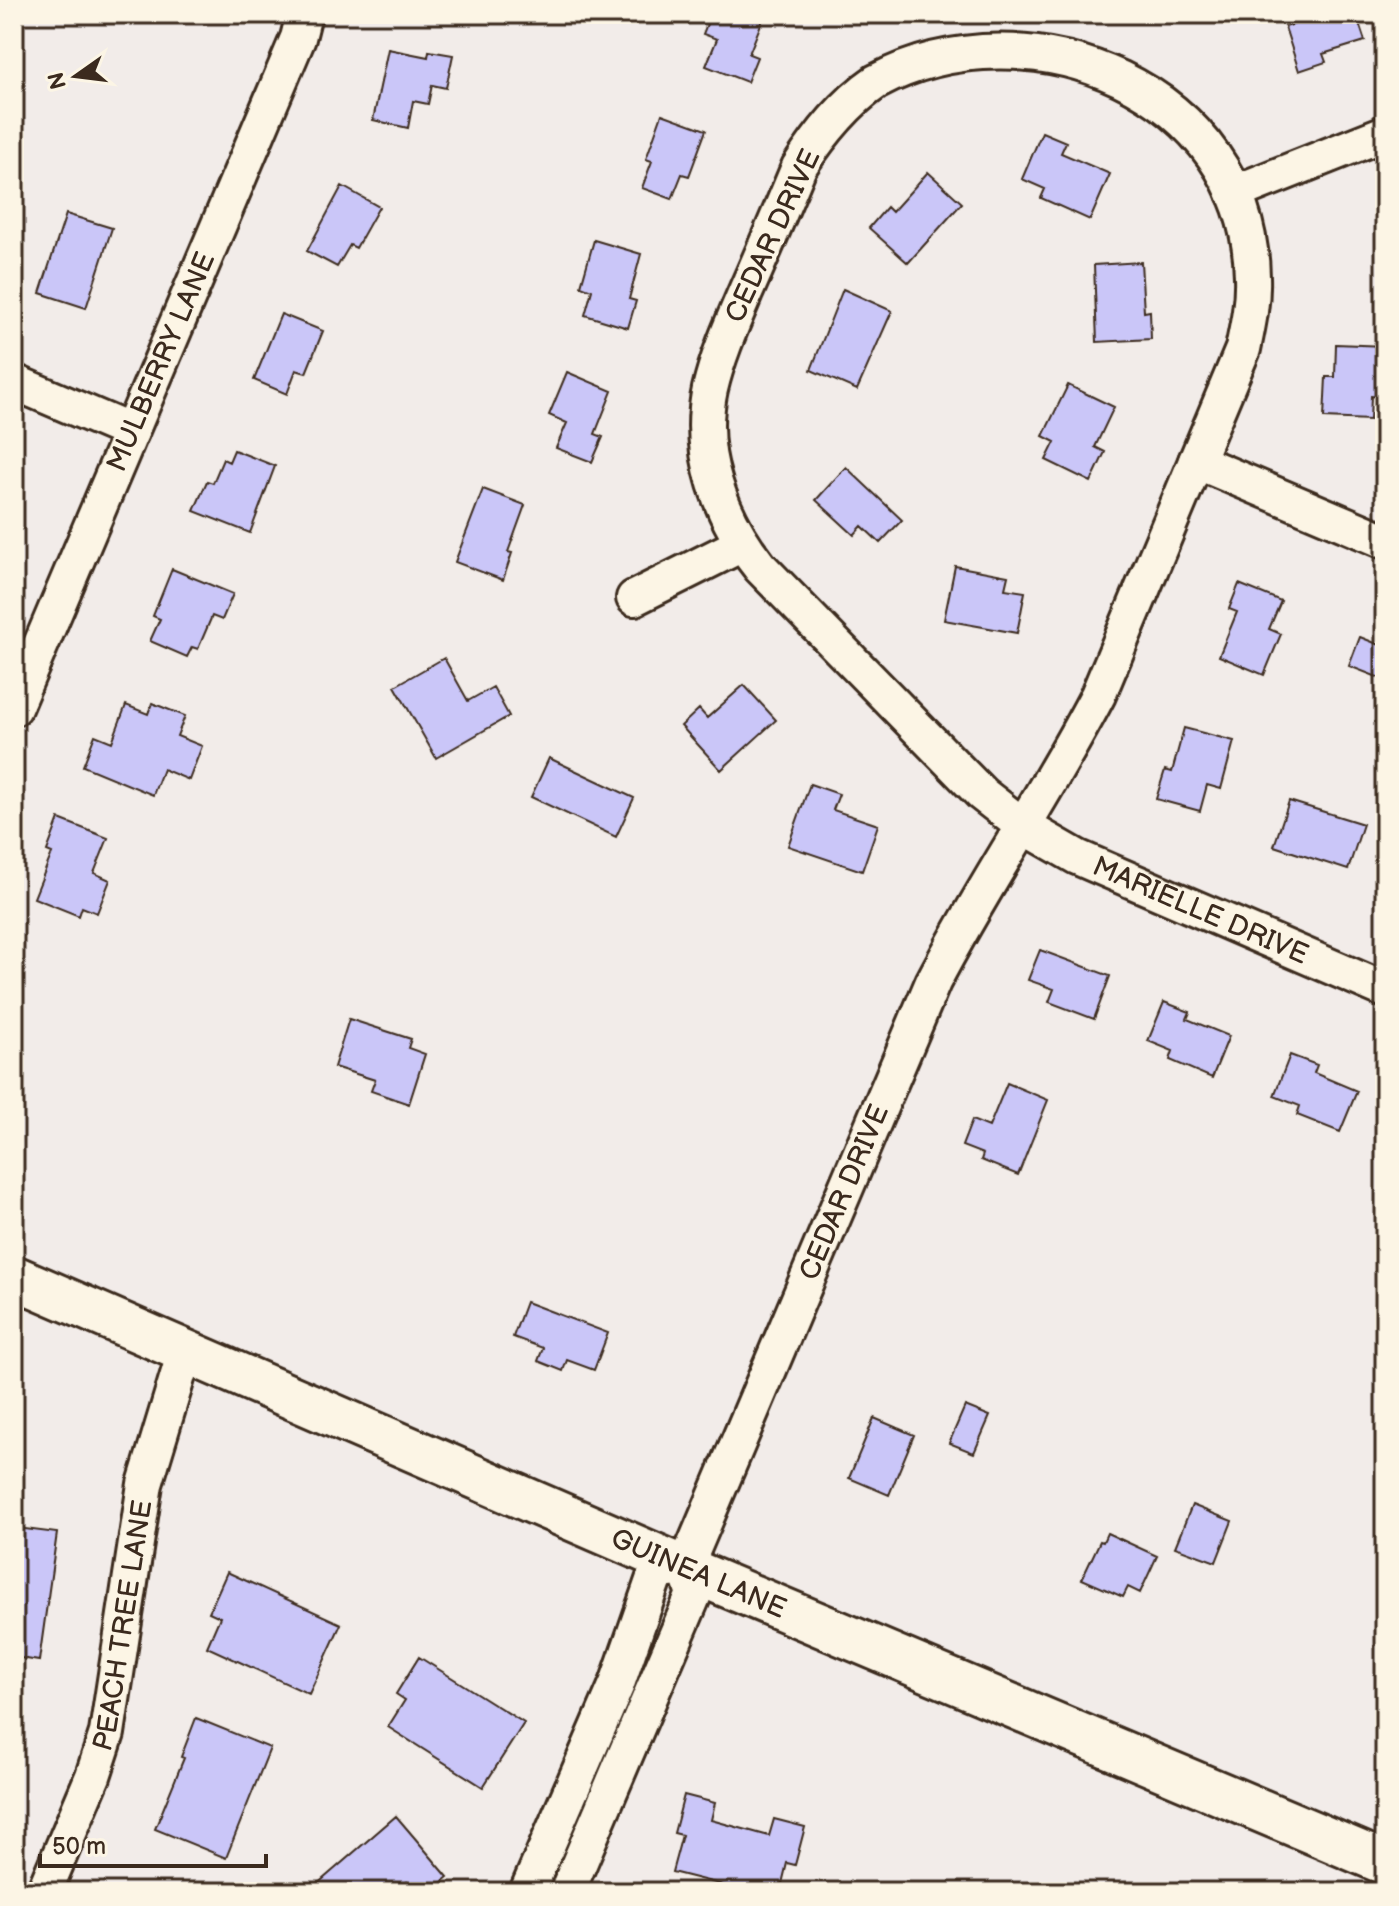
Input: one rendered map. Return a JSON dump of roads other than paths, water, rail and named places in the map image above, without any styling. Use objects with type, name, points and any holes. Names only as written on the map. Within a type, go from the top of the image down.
[{"type":"street","name":"MULBERRY LANE","points":[[14,708],[298,38],[304,14]]},
{"type":"street","name":"CEDAR DRIVE","points":[[685,1568],[933,982],[954,940],[1023,826],[1098,695],[1243,349],[1252,305],[1247,232],[1234,193],[1215,154],[1195,127],[1172,104],[1131,74],[1085,54],[1029,44],[984,44],[951,49],[905,66],[876,82],[850,102],[817,139],[799,167],[721,350],[709,392],[707,421],[710,464],[722,506],[742,544],[760,567],[982,794],[1023,826]]},
{"type":"street","points":[[1234,193],[1385,133]]},
{"type":"street","points":[[14,382],[131,432]]},
{"type":"street","points":[[1196,461],[1385,541]]},
{"type":"street","points":[[634,598],[742,544]]},
{"type":"street","name":"MARIELLE DRIVE","points":[[1023,826],[1077,857],[1385,990]]},
{"type":"street","name":"GUINEA LANE","points":[[14,1277],[685,1568],[1385,1863]]},
{"type":"street","name":"PEACH TREE LANE","points":[[44,1892],[93,1776],[107,1733],[145,1484],[185,1352]]},
{"type":"street","points":[[527,1892],[617,1684],[656,1572],[685,1568],[694,1594],[567,1892]]},
{"type":"street","points":[[601,1722],[633,1735]]}]
